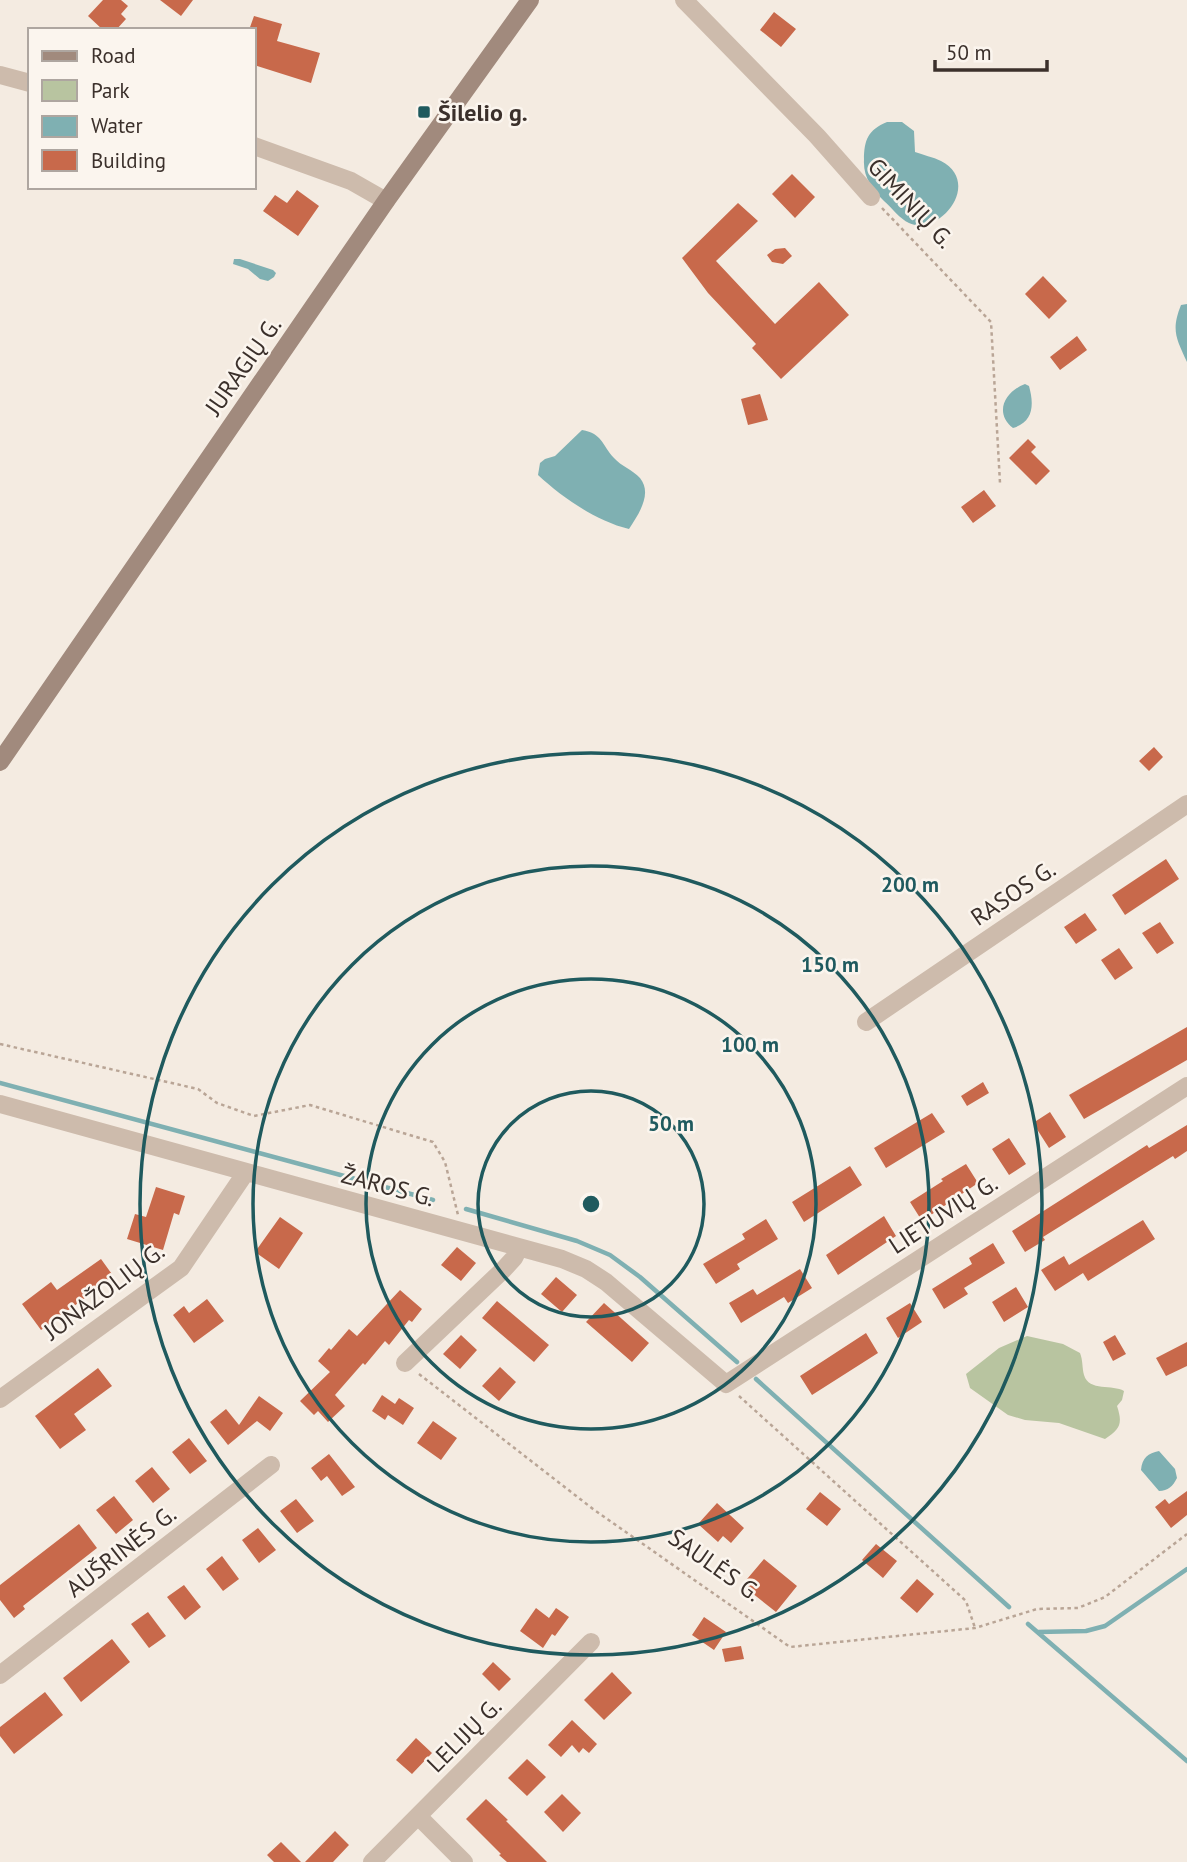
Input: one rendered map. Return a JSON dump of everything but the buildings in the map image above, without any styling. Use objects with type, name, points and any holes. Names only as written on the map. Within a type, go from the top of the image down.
[{"type":"main road","name":"JURAGIŲ G.","points":[[0,762],[386,201],[530,0]]},
{"type":"street","name":"GIMINIŲ G.","points":[[684,0],[817,136],[871,197]]},
{"type":"street","points":[[0,75],[28,82]]},
{"type":"street","points":[[256,147],[351,181],[386,201]]},
{"type":"street","name":"RASOS G.","points":[[866,1022],[1187,804]]},
{"type":"street","name":"LIETUVIŲ G.","points":[[726,1384],[1187,1086]]},
{"type":"street","name":"ŽAROS G.","points":[[0,1104],[562,1259],[607,1282],[726,1384]]},
{"type":"street","name":"JONAŽOLIŲ G.","points":[[0,1399],[181,1268],[246,1172]]},
{"type":"street","points":[[405,1363],[514,1258],[519,1248]]},
{"type":"street","name":"AUŠRINĖS G.","points":[[0,1675],[271,1465]]},
{"type":"street","name":"LELIJŲ G.","points":[[372,1862],[591,1642]]},
{"type":"street","points":[[418,1816],[464,1862]]},
{"type":"path","name":"GIMINIŲ G.","points":[[871,197],[991,322],[1000,483]]},
{"type":"path","points":[[0,1044],[198,1090],[217,1103],[254,1115],[310,1105],[433,1142],[445,1162],[462,1232]]},
{"type":"path","name":"SAULĖS G.","points":[[405,1363],[593,1509],[790,1647],[975,1628],[1037,1609],[1078,1608],[1105,1597],[1187,1534]]},
{"type":"path","points":[[726,1384],[966,1601],[975,1628]]},
{"type":"green space","points":[[1027,1336],[1063,1344],[1080,1353],[1084,1375],[1091,1384],[1124,1391],[1117,1406],[1120,1422],[1114,1432],[1105,1439],[1059,1423],[1025,1420],[1008,1415],[970,1388],[966,1374],[999,1348]]},
{"type":"water","points":[[887,122],[902,122],[914,131],[915,152],[941,161],[953,171],[958,182],[957,194],[952,206],[933,222],[921,225],[906,221],[872,187],[867,177],[864,166],[866,141],[875,128]]},
{"type":"water","points":[[234,259],[276,273],[268,281],[260,279],[248,269],[233,264]]},
{"type":"water","points":[[1187,304],[1187,362],[1176,328],[1181,305]]},
{"type":"water","points":[[1025,384],[1029,386],[1031,393],[1031,412],[1025,421],[1013,428],[1004,415],[1004,403],[1012,392]]},
{"type":"water","points":[[582,430],[598,437],[614,458],[637,475],[644,484],[643,504],[629,529],[580,508],[538,475],[540,463],[555,456]]},
{"type":"water","points":[[1159,1451],[1175,1469],[1177,1478],[1170,1488],[1159,1491],[1141,1470],[1146,1457]]},
{"type":"waterway","points":[[0,1083],[433,1200]]},
{"type":"waterway","points":[[466,1209],[577,1241],[610,1255],[640,1277],[737,1362]]},
{"type":"waterway","points":[[756,1379],[1009,1607]]},
{"type":"waterway","points":[[1038,1632],[1086,1631],[1105,1626],[1187,1569]]},
{"type":"waterway","points":[[1028,1624],[1187,1761]]},
{"type":"place","name":"Šilelio g.","points":[[424,112]]}]
